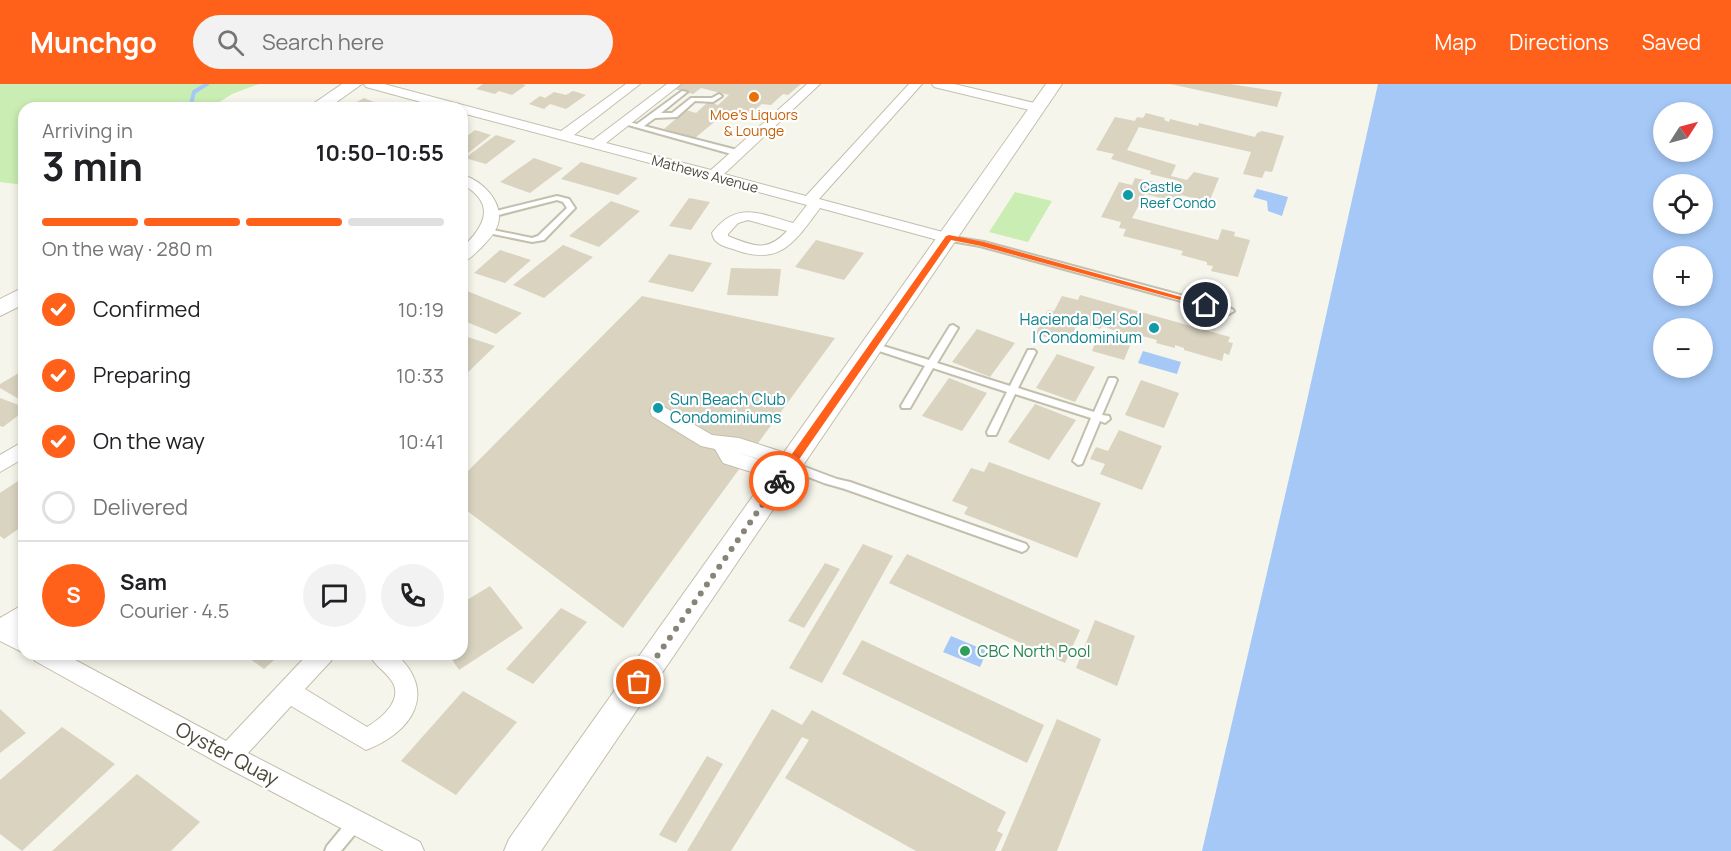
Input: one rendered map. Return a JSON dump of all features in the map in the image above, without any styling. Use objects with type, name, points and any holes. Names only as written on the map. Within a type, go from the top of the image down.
[{"type":"street","points":[[326,102],[354,84]]},
{"type":"street","points":[[370,84],[436,102]]},
{"type":"street","points":[[562,137],[634,84]]},
{"type":"street","points":[[713,176],[814,84]]},
{"type":"street","points":[[796,229],[813,202],[916,84]]},
{"type":"street","points":[[938,84],[1045,97]]},
{"type":"street","points":[[981,84],[1045,97]]},
{"type":"street","points":[[596,145],[625,123],[680,88]]},
{"type":"street","points":[[521,851],[1045,97]]},
{"type":"street","name":"Mathews Avenue","points":[[468,111],[949,238]]},
{"type":"street","points":[[468,183],[480,190],[489,204],[490,215],[488,231],[468,251]]},
{"type":"street","points":[[0,309],[18,298]]},
{"type":"street","points":[[660,411],[708,441],[722,444],[730,458],[788,467]]},
{"type":"street","points":[[0,465],[18,452]]},
{"type":"street","points":[[18,617],[0,630],[18,640]]},
{"type":"street","name":"Oyster Quay","points":[[55,660],[229,756],[411,851]]},
{"type":"street","points":[[229,756],[318,660]]},
{"type":"street","points":[[289,692],[366,739],[375,736],[397,718],[406,703],[407,688],[403,676],[386,660]]},
{"type":"lane","points":[[639,126],[653,116],[680,88]]},
{"type":"lane","points":[[653,116],[674,115],[693,99],[713,100],[719,96]]},
{"type":"lane","points":[[625,123],[738,153]]},
{"type":"lane","points":[[488,231],[532,240],[541,238],[571,208],[564,199],[557,198],[490,215]]},
{"type":"lane","points":[[949,238],[981,244],[1229,311]]},
{"type":"lane","points":[[906,406],[953,328]]},
{"type":"lane","points":[[873,346],[1101,418]]},
{"type":"lane","points":[[992,432],[1031,352]]},
{"type":"lane","points":[[1078,461],[1101,418],[1112,380]]},
{"type":"lane","points":[[788,467],[1022,547]]},
{"type":"lane","points":[[332,851],[356,822]]},
{"type":"green space","points":[[0,84],[259,84],[232,94],[219,102],[18,102],[18,184],[0,182]]},
{"type":"green space","points":[[1015,192],[1052,201],[1028,242],[989,232]]},
{"type":"water","points":[[1378,84],[1731,84],[1731,851],[1202,851]]},
{"type":"water","points":[[1257,189],[1288,197],[1282,216],[1268,211],[1267,201],[1253,197]]},
{"type":"water","points":[[1143,351],[1181,362],[1177,374],[1138,363]]},
{"type":"water","name":"CBC North Pool","points":[[951,636],[987,651],[980,667],[943,652]]},
{"type":"building","points":[[483,84],[526,85],[512,95],[499,91],[495,94],[476,89]]},
{"type":"building","points":[[680,84],[801,84],[788,95],[783,94],[771,105],[762,104],[750,114],[739,111],[728,122],[718,119],[695,138],[664,129],[686,110],[696,113],[708,102],[718,105],[729,95],[701,88],[693,94],[674,89]]},
{"type":"building","points":[[1170,84],[1230,84],[1282,92],[1277,107]]},
{"type":"building","points":[[573,91],[586,95],[566,109],[550,104],[544,109],[529,104],[540,96],[545,98],[554,92],[566,95]]},
{"type":"building","points":[[364,98],[374,102],[357,102]]},
{"type":"building","name":"Castle Reef Condo","points":[[1146,113],[1165,118],[1164,120],[1169,122],[1170,119],[1198,126],[1199,123],[1255,137],[1262,131],[1284,136],[1272,172],[1265,171],[1262,178],[1243,174],[1251,152],[1139,127],[1127,150],[1176,165],[1171,176],[1187,180],[1194,172],[1219,178],[1209,202],[1181,195],[1179,199],[1166,196],[1165,199],[1145,194],[1132,218],[1218,240],[1222,229],[1235,232],[1234,236],[1250,240],[1238,277],[1211,271],[1213,266],[1207,265],[1207,262],[1181,255],[1183,251],[1123,236],[1126,229],[1119,228],[1121,222],[1101,217],[1119,182],[1132,185],[1135,178],[1178,184],[1179,181],[1150,174],[1151,171],[1111,159],[1114,154],[1096,150],[1115,117],[1135,121],[1137,117],[1143,118]]},
{"type":"building","points":[[475,130],[491,135],[468,153],[468,135]]},
{"type":"building","points":[[496,135],[516,141],[486,164],[468,159],[468,156]]},
{"type":"building","points":[[534,158],[563,168],[530,193],[500,182]]},
{"type":"building","points":[[581,162],[638,178],[618,195],[561,179]]},
{"type":"building","points":[[689,198],[710,202],[691,230],[669,226]]},
{"type":"building","points":[[611,201],[640,211],[599,247],[569,236]]},
{"type":"building","points":[[816,240],[864,253],[844,280],[795,267]]},
{"type":"building","points":[[563,245],[593,257],[544,298],[513,285]]},
{"type":"building","points":[[500,250],[531,260],[505,283],[474,273]]},
{"type":"building","points":[[669,254],[712,263],[693,292],[648,282]]},
{"type":"building","points":[[731,268],[781,269],[778,296],[727,295]]},
{"type":"building","points":[[468,291],[522,313],[496,334],[468,322]]},
{"type":"building","name":"Hacienda Del Sol I Condominium","points":[[1080,295],[1230,337],[1228,342],[1233,343],[1229,355],[1224,353],[1222,361],[1184,350],[1175,345],[1175,348],[1156,343],[1157,340],[1139,335],[1138,339],[1102,326],[1100,329],[1083,323],[1085,320],[1074,317],[1070,325],[1076,327],[1071,337],[1067,336],[1063,342],[1035,334],[1048,310],[1054,311],[1062,296],[1078,300]]},
{"type":"building","name":"Sun Beach Club Condominiums","points":[[642,296],[835,338],[623,628],[468,512],[468,471]]},
{"type":"building","points":[[977,329],[1015,343],[990,377],[952,362]]},
{"type":"building","points":[[1099,334],[1131,343],[1124,360],[1092,351]]},
{"type":"building","points":[[468,337],[495,346],[468,372]]},
{"type":"building","points":[[1057,354],[1095,367],[1075,402],[1036,388]]},
{"type":"building","points":[[18,374],[18,398],[0,388],[0,384]]},
{"type":"building","points":[[949,378],[987,393],[962,431],[922,416]]},
{"type":"building","points":[[1141,380],[1179,393],[1164,428],[1125,415]]},
{"type":"building","points":[[0,398],[18,405],[18,416],[3,427],[0,426]]},
{"type":"building","points":[[1035,404],[1076,420],[1049,460],[1008,442]]},
{"type":"building","points":[[1119,430],[1162,446],[1142,490],[1100,474],[1105,464],[1090,459],[1096,447],[1108,451]]},
{"type":"building","points":[[989,462],[1101,503],[1077,558],[964,514],[968,507],[952,501],[971,468],[984,472]]},
{"type":"building","points":[[18,481],[18,529],[4,539],[0,536],[0,493]]},
{"type":"building","points":[[863,544],[893,556],[822,683],[789,668]]},
{"type":"building","points":[[907,554],[1080,630],[1065,663],[889,583]]},
{"type":"building","points":[[825,563],[840,569],[804,628],[788,621]]},
{"type":"building","points":[[490,586],[523,628],[459,670],[452,660],[468,660],[468,599]]},
{"type":"building","points":[[561,608],[587,622],[533,684],[506,669]]},
{"type":"building","points":[[1095,620],[1135,636],[1117,686],[1076,668]]},
{"type":"building","points":[[862,640],[1044,725],[1027,763],[842,674]]},
{"type":"building","points":[[251,660],[274,660],[264,669]]},
{"type":"building","points":[[463,691],[517,722],[456,795],[401,761]]},
{"type":"building","points":[[0,709],[26,733],[0,753]]},
{"type":"building","points":[[772,709],[802,725],[812,710],[1006,812],[997,831],[1003,834],[995,851],[916,851],[785,778],[809,740],[802,737],[731,851],[687,851]]},
{"type":"building","points":[[1057,719],[1101,739],[1057,851],[1001,851]]},
{"type":"building","points":[[62,727],[115,764],[22,851],[0,834],[0,780]]},
{"type":"building","points":[[707,756],[723,764],[676,843],[659,835]]},
{"type":"building","points":[[137,774],[200,822],[171,851],[52,851]]},
{"type":"waterway","points":[[192,102],[194,92],[207,84]]},
{"type":"way so far","points":[[639,682],[779,481]]},
{"type":"place","name":"Moe's Liquors & Lounge","points":[[754,97]]},
{"type":"place","name":"Castle Reef Condo","points":[[1128,195]]},
{"type":"place","name":"Hacienda Del Sol I Condominium","points":[[1154,328]]},
{"type":"place","name":"Sun Beach Club Condominiums","points":[[658,408]]},
{"type":"place","name":"CBC North Pool","points":[[965,651]]},
{"type":"route","points":[[779,481],[949,238],[981,244],[1206,305]]}]
